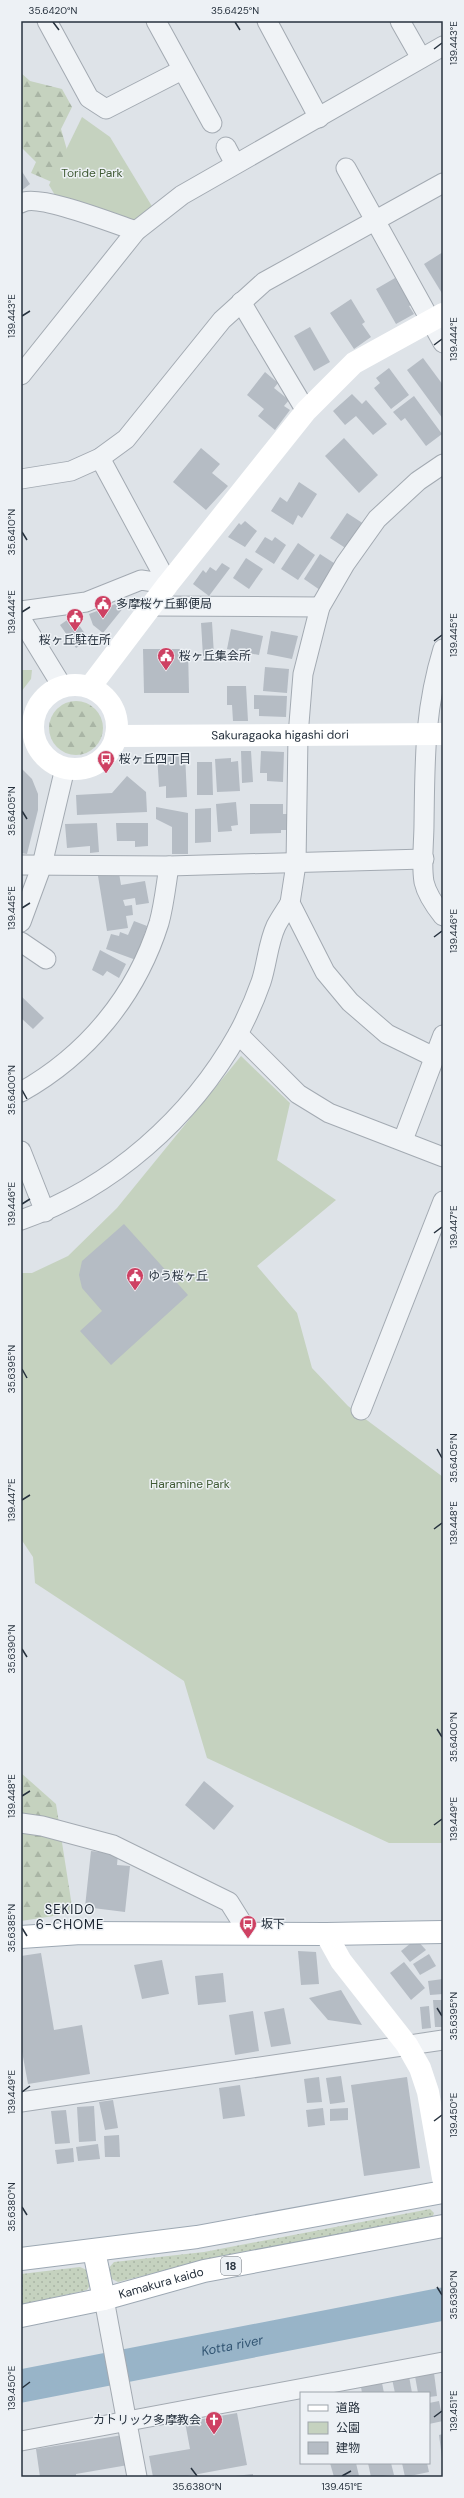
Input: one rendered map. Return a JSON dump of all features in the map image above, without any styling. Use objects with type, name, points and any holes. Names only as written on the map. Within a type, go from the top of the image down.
[{"type":"street","points":[[47,21],[90,98],[106,109],[182,70]]},
{"type":"street","points":[[156,21],[212,123]]},
{"type":"street","points":[[267,21],[319,118]]},
{"type":"street","points":[[400,21],[421,58]]},
{"type":"street","points":[[21,375],[136,231],[182,195],[443,46]]},
{"type":"street","points":[[226,147],[235,164]]},
{"type":"street","points":[[346,168],[374,220],[437,317],[443,343]]},
{"type":"street","points":[[21,479],[71,470],[100,458],[126,439],[137,428],[222,320],[264,282],[443,183]]},
{"type":"street","points":[[21,203],[25,200],[44,201],[136,231]]},
{"type":"street","points":[[241,302],[306,411]]},
{"type":"street","points":[[90,687],[168,584],[306,411],[354,364],[437,317]]},
{"type":"street","points":[[100,458],[168,584]]},
{"type":"street","points":[[21,1220],[45,1212],[96,1183],[144,1149],[193,1101],[238,1034],[261,983],[276,926],[290,903],[296,864],[298,736],[303,674],[320,607],[345,564],[377,519],[418,481],[443,464]]},
{"type":"street","points":[[21,611],[86,602],[141,580],[168,584]]},
{"type":"street","points":[[151,606],[320,607]]},
{"type":"street","points":[[21,619],[62,686]]},
{"type":"street","points":[[443,649],[432,684],[434,734],[424,859],[424,882],[432,903],[443,916]]},
{"type":"street","points":[[76,684],[90,687],[109,702],[115,712],[116,736],[111,749],[103,759],[92,766],[78,769],[65,768],[44,756],[27,737],[36,710],[42,699],[62,686],[76,684]]},
{"type":"street","name":"Sakuragaoka higashi dori","points":[[116,736],[434,734]]},
{"type":"street","points":[[21,922],[42,865],[65,768]]},
{"type":"street","points":[[21,865],[169,866],[296,864],[424,859]]},
{"type":"street","points":[[21,1092],[50,1076],[105,1025],[140,971],[159,923],[169,866]]},
{"type":"street","points":[[290,903],[325,972],[350,1002],[387,1034],[434,1056]]},
{"type":"street","points":[[21,942],[46,959]]},
{"type":"street","points":[[238,1034],[298,1094],[329,1113],[403,1140],[443,1157]]},
{"type":"street","points":[[403,1140],[443,1035]]},
{"type":"street","points":[[21,1151],[45,1212]]},
{"type":"street","points":[[361,1410],[441,1213]]},
{"type":"street","points":[[21,1823],[42,1826],[113,1845],[229,1902],[249,1934]]},
{"type":"street","points":[[21,1937],[81,1933],[326,1934],[443,1932]]},
{"type":"street","points":[[326,1934],[341,1961],[407,2045],[420,2068],[428,2092],[443,2178]]},
{"type":"street","points":[[21,2102],[443,2040]]},
{"type":"street","points":[[21,2259],[197,2237],[443,2192]]},
{"type":"street","name":"Kamakura kaido","points":[[21,2316],[104,2299],[204,2271],[443,2226]]},
{"type":"street","points":[[94,2251],[137,2477]]},
{"type":"street","points":[[21,2441],[126,2414],[443,2362]]},
{"type":"green space","points":[[21,73],[30,81],[62,89],[72,107],[61,129],[71,164],[61,186],[31,173],[36,162],[21,147]]},
{"type":"green space","name":"Toride Park","points":[[82,117],[110,137],[153,208],[132,222],[56,197],[49,185]]},
{"type":"green space","points":[[21,670],[32,670],[31,679],[21,692]]},
{"type":"green space","points":[[71,701],[81,701],[95,709],[101,718],[103,728],[101,738],[95,747],[81,755],[71,755],[61,750],[54,743],[49,733],[49,723],[54,713],[61,706]]},
{"type":"green space","name":"Haramine Park","points":[[241,1056],[290,1103],[277,1160],[336,1200],[257,1266],[297,1313],[312,1368],[348,1406],[443,1477],[443,1843],[389,1843],[207,1758],[184,1681],[35,1583],[33,1557],[21,1539],[21,1273],[32,1273],[68,1256],[117,1208]]},
{"type":"green space","points":[[21,1773],[56,1804],[73,1913],[21,1921]]},
{"type":"green space","points":[[430,2209],[434,2213],[432,2218],[203,2261],[118,2282],[110,2278],[107,2270],[114,2262],[204,2252]]},
{"type":"green space","points":[[80,2267],[89,2271],[92,2282],[87,2290],[21,2305],[21,2274]]},
{"type":"building","points":[[21,170],[30,184],[21,191]]},
{"type":"building","points":[[443,252],[443,295],[424,264]]},
{"type":"building","points":[[395,278],[412,305],[409,306],[414,314],[396,324],[376,289]]},
{"type":"building","points":[[351,299],[365,322],[362,324],[371,337],[354,349],[330,313]]},
{"type":"building","points":[[310,327],[330,362],[314,371],[294,336]]},
{"type":"building","points":[[423,358],[443,385],[443,419],[407,370]]},
{"type":"building","points":[[389,368],[409,395],[391,409],[374,388],[380,383],[376,378]]},
{"type":"building","points":[[265,372],[278,383],[274,388],[289,400],[284,406],[290,410],[275,430],[258,416],[264,409],[247,395]]},
{"type":"building","points":[[352,394],[362,404],[366,400],[387,424],[373,435],[356,416],[345,425],[333,411]]},
{"type":"building","points":[[414,396],[442,434],[426,446],[405,418],[401,421],[393,412]]},
{"type":"building","points":[[344,438],[378,475],[359,493],[325,456]]},
{"type":"building","points":[[201,448],[220,464],[212,473],[228,486],[206,510],[173,482]]},
{"type":"building","points":[[299,482],[317,494],[302,518],[298,515],[293,525],[271,511],[280,497],[287,502]]},
{"type":"building","points":[[347,513],[364,524],[347,549],[330,538]]},
{"type":"building","points":[[245,521],[257,531],[245,547],[228,537],[239,523],[241,525]]},
{"type":"building","points":[[265,537],[272,541],[275,537],[286,545],[274,564],[255,552]]},
{"type":"building","points":[[298,543],[315,555],[298,580],[281,569]]},
{"type":"building","points":[[320,554],[337,565],[320,590],[304,579]]},
{"type":"building","points":[[246,558],[263,569],[249,589],[233,578]]},
{"type":"building","points":[[222,563],[230,568],[209,596],[193,584],[203,570],[206,573],[210,567],[216,571]]},
{"type":"building","name":"多摩桜ケ丘郵便局","points":[[126,600],[128,602],[103,633],[93,625],[89,614]]},
{"type":"building","name":"桜ヶ丘駐在所","points":[[73,616],[89,640],[76,648],[60,625]]},
{"type":"building","points":[[212,622],[214,655],[203,656],[201,623]]},
{"type":"building","points":[[231,629],[263,636],[259,655],[227,649]]},
{"type":"building","points":[[271,631],[298,636],[292,659],[267,654]]},
{"type":"building","name":"桜ヶ丘集会所","points":[[143,649],[188,649],[189,693],[144,693]]},
{"type":"building","points":[[265,667],[289,669],[287,693],[263,691]]},
{"type":"building","points":[[227,686],[246,686],[248,721],[233,721],[232,705],[227,705]]},
{"type":"building","points":[[254,695],[287,696],[286,717],[259,716],[259,709],[254,709]]},
{"type":"building","points":[[241,751],[251,751],[253,782],[242,783]]},
{"type":"building","points":[[261,751],[284,752],[283,782],[267,781],[267,773],[260,773]]},
{"type":"building","points":[[185,753],[187,797],[166,798],[166,786],[159,787],[157,754]]},
{"type":"building","points":[[231,758],[231,762],[238,761],[240,791],[217,792],[215,759]]},
{"type":"building","points":[[197,762],[212,762],[213,795],[197,795]]},
{"type":"building","points":[[21,768],[32,779],[38,794],[38,810],[27,854],[21,853]]},
{"type":"building","points":[[127,776],[146,792],[147,812],[77,815],[76,795],[112,793]]},
{"type":"building","points":[[236,802],[238,825],[231,826],[232,831],[218,832],[216,804]]},
{"type":"building","points":[[250,804],[283,804],[283,814],[287,814],[287,830],[281,830],[281,833],[250,834]]},
{"type":"building","points":[[156,807],[188,813],[188,854],[172,854],[172,827],[156,819]]},
{"type":"building","points":[[211,808],[211,842],[195,843],[195,809]]},
{"type":"building","points":[[97,823],[99,852],[90,853],[90,846],[67,848],[65,824]]},
{"type":"building","points":[[116,823],[148,823],[148,846],[135,847],[135,841],[117,841]]},
{"type":"building","points":[[119,873],[121,885],[145,881],[149,903],[136,905],[135,898],[123,900],[125,906],[132,905],[133,915],[126,916],[128,928],[107,931],[98,876]]},
{"type":"building","points":[[134,921],[147,926],[136,960],[106,949],[111,934],[119,936],[120,932],[128,935]]},
{"type":"building","points":[[100,950],[126,964],[119,978],[107,971],[103,976],[92,970]]},
{"type":"building","points":[[21,996],[44,1018],[33,1029],[21,1018]]},
{"type":"building","name":"ゆう桜ヶ丘","points":[[124,1224],[188,1295],[111,1365],[80,1331],[102,1311],[82,1288],[79,1275],[82,1261]]},
{"type":"building","points":[[204,1781],[234,1806],[214,1830],[185,1805]]},
{"type":"building","points":[[91,1851],[118,1854],[117,1865],[130,1866],[125,1912],[85,1907]]},
{"type":"building","points":[[416,1939],[426,1950],[410,1962],[401,1951]]},
{"type":"building","points":[[298,1951],[316,1952],[319,1984],[301,1985]]},
{"type":"building","points":[[41,1953],[54,2030],[82,2025],[90,2074],[28,2084],[21,2046],[21,1956]]},
{"type":"building","points":[[429,1954],[436,1966],[420,1975],[413,1964]]},
{"type":"building","points":[[162,1960],[169,1994],[142,1999],[134,1965]]},
{"type":"building","points":[[404,1962],[425,1988],[411,2000],[390,1973]]},
{"type":"building","points":[[223,1973],[226,2002],[198,2005],[195,1976]]},
{"type":"building","points":[[443,1979],[443,1994],[430,1995],[428,1981]]},
{"type":"building","points":[[341,1990],[362,2025],[328,2020],[309,1998]]},
{"type":"building","points":[[433,2000],[443,2000],[443,2027],[435,2027]]},
{"type":"building","points":[[429,2006],[431,2028],[422,2029],[420,2007]]},
{"type":"building","points":[[284,2008],[291,2044],[271,2047],[264,2012]]},
{"type":"building","points":[[253,2011],[259,2051],[235,2055],[229,2015]]},
{"type":"building","points":[[341,2076],[345,2102],[330,2104],[326,2078]]},
{"type":"building","points":[[319,2077],[322,2102],[307,2103],[304,2079]]},
{"type":"building","points":[[407,2077],[420,2168],[364,2176],[351,2085]]},
{"type":"building","points":[[240,2085],[245,2116],[223,2119],[219,2088]]},
{"type":"building","points":[[113,2100],[118,2128],[105,2130],[99,2102]]},
{"type":"building","points":[[94,2106],[96,2141],[79,2142],[77,2107]]},
{"type":"building","points":[[323,2108],[325,2125],[308,2127],[306,2110]]},
{"type":"building","points":[[348,2108],[348,2120],[330,2121],[330,2109]]},
{"type":"building","points":[[66,2110],[70,2143],[55,2144],[51,2111]]},
{"type":"building","points":[[119,2135],[120,2157],[105,2157],[104,2136]]},
{"type":"building","points":[[98,2144],[100,2159],[78,2161],[76,2147]]},
{"type":"building","points":[[73,2148],[74,2162],[57,2164],[55,2150]]},
{"type":"building","points":[[434,2373],[437,2396],[430,2397],[430,2392],[418,2392],[415,2376]]},
{"type":"building","points":[[409,2376],[412,2392],[395,2392],[392,2379]]},
{"type":"building","points":[[382,2383],[384,2392],[362,2392],[361,2387]]},
{"type":"building","points":[[439,2401],[443,2421],[430,2424],[430,2403]]},
{"type":"building","name":"カトリック多摩教会","points":[[237,2413],[247,2465],[182,2477],[153,2477],[149,2456],[190,2449],[185,2422]]},
{"type":"building","points":[[443,2434],[443,2458],[442,2458],[439,2435]]},
{"type":"building","points":[[123,2435],[128,2465],[76,2474],[76,2477],[40,2477],[36,2449]]},
{"type":"building","points":[[330,2464],[356,2464],[359,2476],[334,2477]]},
{"type":"building","points":[[368,2464],[391,2464],[394,2475],[371,2477]]},
{"type":"building","points":[[402,2464],[427,2464],[429,2472],[405,2477]]},
{"type":"building","points":[[253,2474],[253,2477],[235,2477],[235,2476]]},
{"type":"waterway","name":"Kotta river","points":[[21,2386],[443,2304]]},
{"type":"place","name":"多摩桜ケ丘郵便局","points":[[103,619]]},
{"type":"place","name":"桜ヶ丘駐在所","points":[[75,632]]},
{"type":"place","name":"桜ヶ丘集会所","points":[[166,671]]},
{"type":"place","name":"桜ヶ丘四丁目","points":[[106,774]]},
{"type":"place","name":"ゆう桜ヶ丘","points":[[135,1291]]},
{"type":"place","name":"坂下","points":[[248,1939]]},
{"type":"place","name":"カトリック多摩教会","points":[[214,2435]]},
{"type":"district","name":"SEKIDO 6-CHOME","points":[[70,1916]]}]
